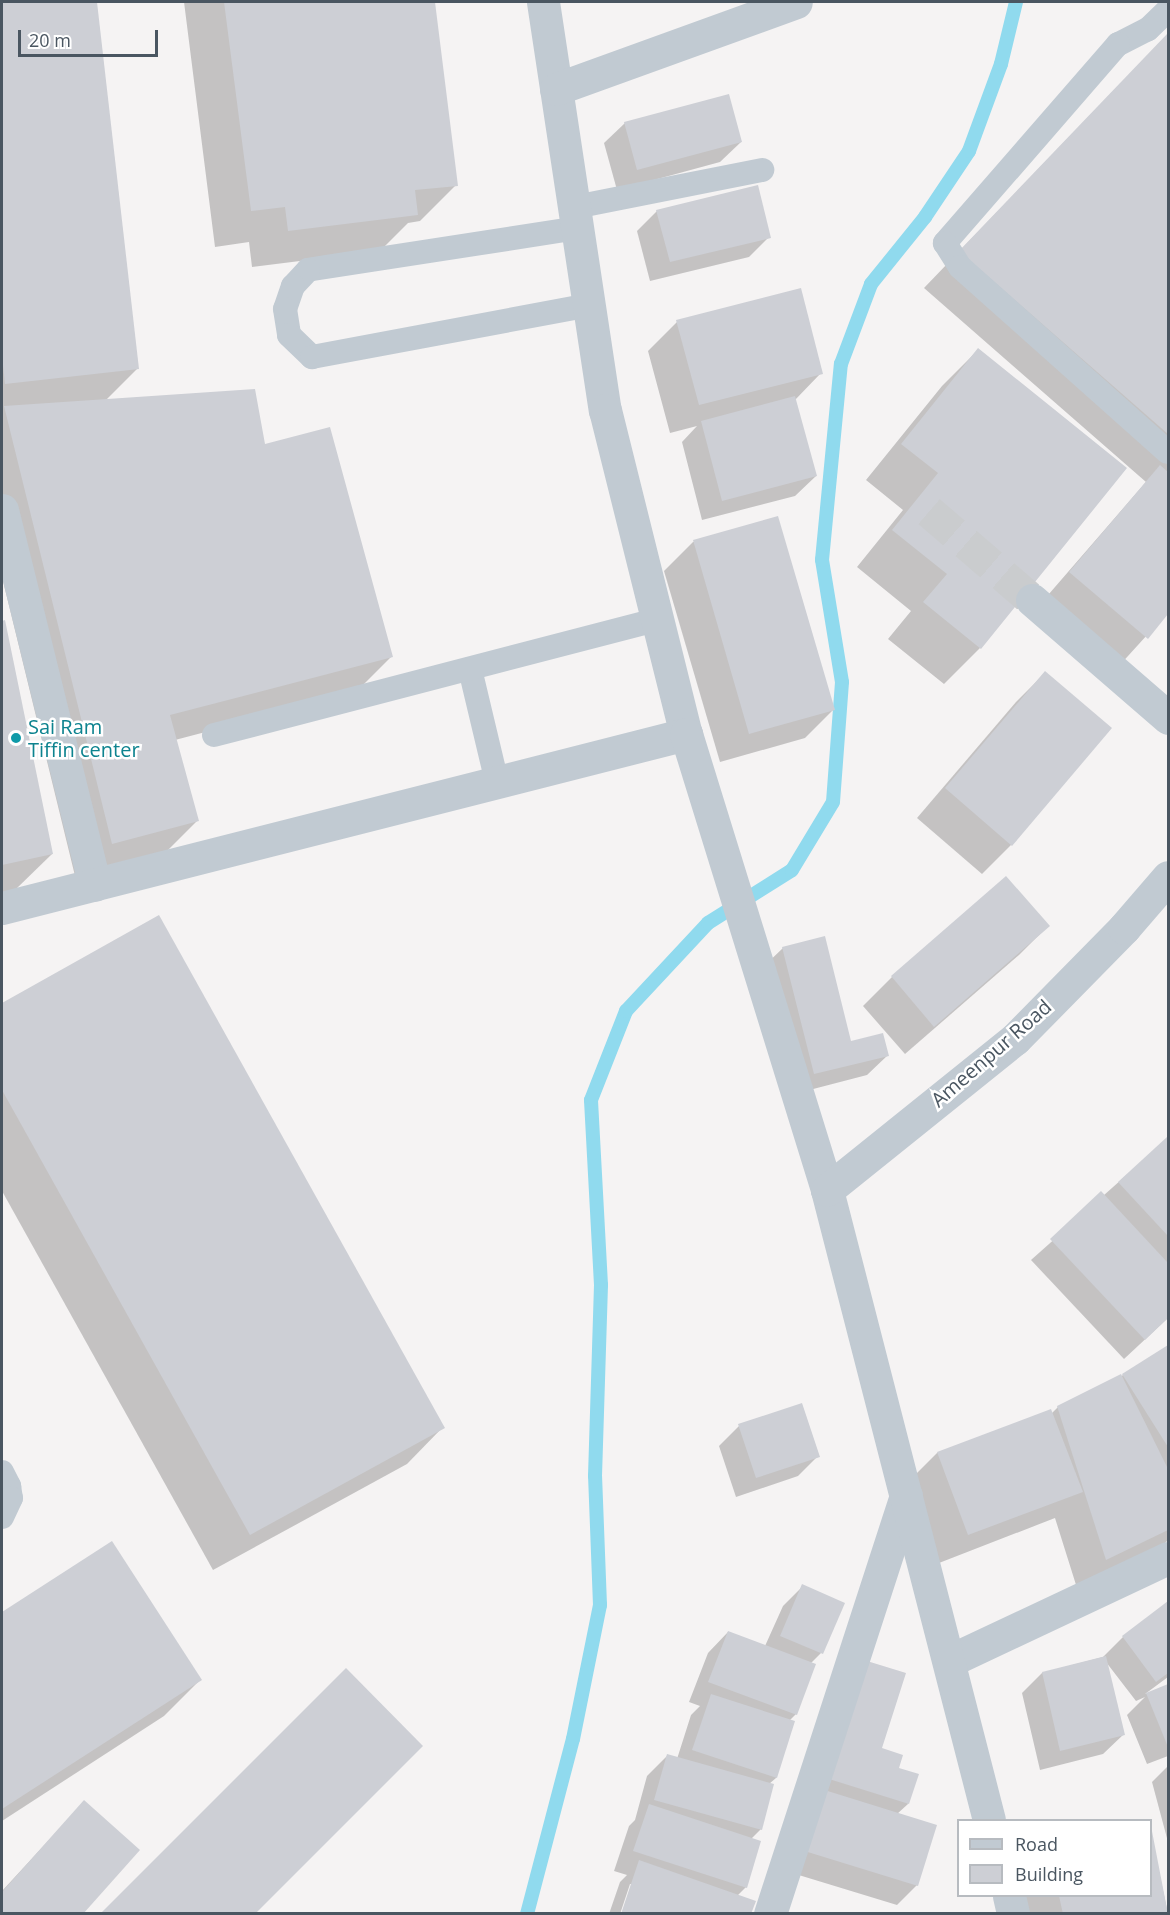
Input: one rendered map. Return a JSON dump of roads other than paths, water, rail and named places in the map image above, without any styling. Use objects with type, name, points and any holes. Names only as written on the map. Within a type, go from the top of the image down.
[{"type":"street","points":[[543,2],[605,411],[686,734],[827,1190],[988,1819]]},
{"type":"street","points":[[556,89],[796,2]]},
{"type":"street","points":[[2,510],[14,615],[95,885]]},
{"type":"street","points":[[1032,600],[1168,718]]},
{"type":"street","points":[[2,908],[686,734]]},
{"type":"street","name":"Ameenpur Road","points":[[827,1190],[1015,1039],[1124,928],[1168,877]]},
{"type":"street","points":[[770,1914],[906,1496]]},
{"type":"street","points":[[949,1661],[1168,1558]]},
{"type":"street","points":[[1009,1897],[1013,1914]]},
{"type":"lane","points":[[1168,10],[1148,28],[1118,44],[945,243],[960,267],[1168,452]]},
{"type":"lane","points":[[589,305],[312,357],[289,335],[285,309],[293,286],[308,270],[576,217],[762,170]]},
{"type":"lane","points":[[214,735],[657,620]]},
{"type":"lane","points":[[470,669],[497,783]]},
{"type":"lane","points":[[2,1472],[9,1486],[11,1498],[2,1518]]},
{"type":"waterway","points":[[527,1914],[573,1739],[600,1605],[595,1476],[601,1285],[591,1100],[626,1011],[708,923],[792,870],[833,802],[842,682],[822,560],[841,364],[871,284],[925,217],[969,151],[1001,64],[1016,2]]},
{"type":"tunnel","points":[[929,511],[1032,600]]},
{"type":"place","name":"Sai Ram Tiffin center","points":[[16,738]]}]
